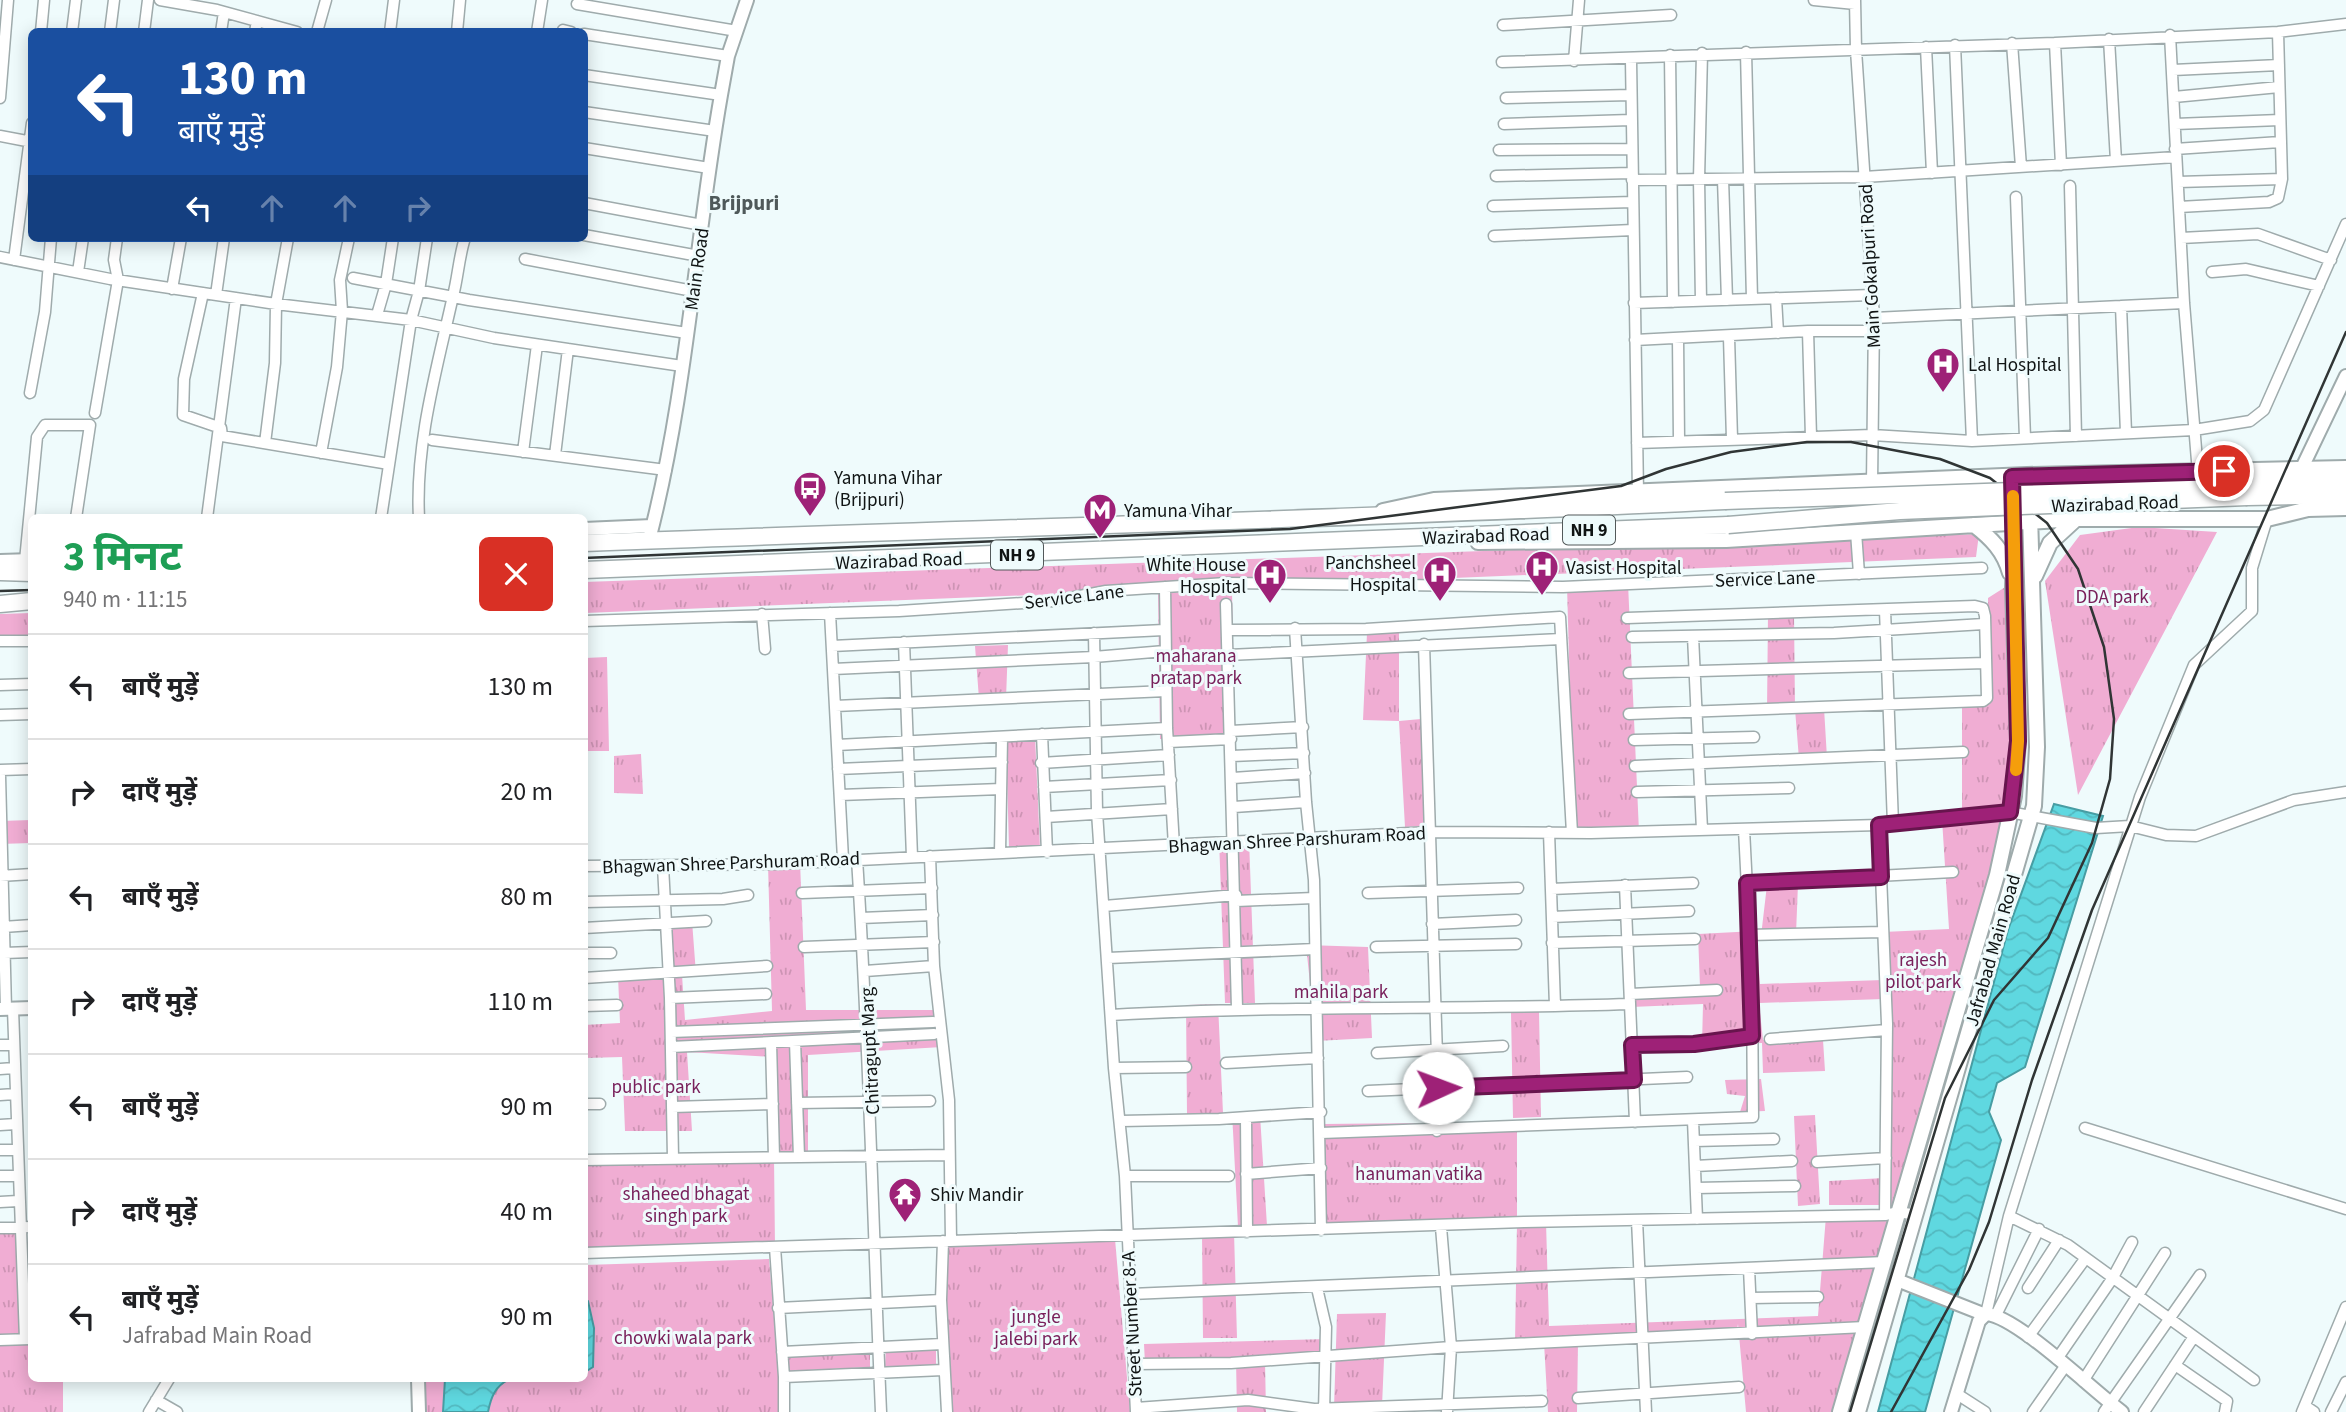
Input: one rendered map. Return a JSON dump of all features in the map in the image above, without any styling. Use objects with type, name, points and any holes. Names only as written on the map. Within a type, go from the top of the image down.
[{"type":"highway","name":"Wazirabad Road","points":[[588,542],[650,533],[1449,515],[1739,501],[2346,481]]},
{"type":"highway","name":"Wazirabad Road","points":[[588,570],[1728,524],[1900,511],[2346,495]]},
{"type":"highway","points":[[0,572],[28,564]]},
{"type":"highway","points":[[0,604],[28,601]]},
{"type":"main road","points":[[1352,517],[1434,500],[2027,475],[2346,468]]},
{"type":"main road","name":"Jafrabad Main Road","points":[[1840,1412],[1885,1262],[1892,1214],[1997,876],[2010,812],[2018,741],[2013,588],[2027,475]]},
{"type":"main road","name":"Jafrabad Main Road","points":[[1858,1412],[2034,806],[2037,747],[2032,592],[2023,523],[2012,477]]},
{"type":"main road","points":[[1834,534],[1825,508],[1826,494],[1835,484]]},
{"type":"main road","points":[[1358,540],[1417,543],[1726,540],[2076,519],[2267,519],[2308,509],[2346,508]]},
{"type":"main road","points":[[2032,592],[2041,558],[2062,529],[2076,519]]},
{"type":"main road","points":[[1973,524],[1989,536],[2001,551],[2010,569],[2013,588]]},
{"type":"street","points":[[0,98],[8,0]]},
{"type":"street","points":[[41,28],[44,0]]},
{"type":"street","points":[[72,28],[76,0]]},
{"type":"street","points":[[110,28],[114,0]]},
{"type":"street","points":[[144,28],[148,0]]},
{"type":"street","points":[[160,0],[220,7],[256,26]]},
{"type":"street","points":[[318,28],[326,0]]},
{"type":"street","points":[[390,28],[394,0]]},
{"type":"street","points":[[457,28],[460,0]]},
{"type":"street","points":[[538,28],[542,0]]},
{"type":"street","name":"Main Road","points":[[650,533],[666,470],[721,95],[728,56],[745,0]]},
{"type":"street","points":[[1574,61],[1579,0]]},
{"type":"street","points":[[1814,0],[1855,2]]},
{"type":"street","name":"Main Gokalpuri Road","points":[[1855,2],[1874,318],[1872,482]]},
{"type":"street","points":[[577,4],[737,31]]},
{"type":"street","points":[[220,7],[221,28]]},
{"type":"street","points":[[1503,26],[1671,15]]},
{"type":"street","points":[[1503,62],[1630,60],[1702,53],[2055,43],[2170,35],[2278,32],[2346,24]]},
{"type":"street","points":[[2179,207],[2273,201],[2280,194],[2278,32]]},
{"type":"street","points":[[588,35],[728,56]]},
{"type":"street","points":[[2170,35],[2184,303],[2198,473]]},
{"type":"street","points":[[2109,39],[2116,161]]},
{"type":"street","points":[[2011,43],[2021,167]]},
{"type":"street","points":[[2055,43],[2062,165]]},
{"type":"street","points":[[1955,45],[1972,441]]},
{"type":"street","points":[[1926,47],[1932,173]]},
{"type":"street","points":[[1746,52],[1752,299]]},
{"type":"street","points":[[1701,301],[1699,179],[1702,53]]},
{"type":"street","points":[[1670,55],[1674,302]]},
{"type":"street","points":[[1630,60],[1638,493]]},
{"type":"street","points":[[2173,71],[2278,65]]},
{"type":"street","points":[[588,76],[721,95]]},
{"type":"street","points":[[2174,97],[2280,87]]},
{"type":"street","points":[[1506,99],[1631,95]]},
{"type":"street","points":[[588,113],[715,131]]},
{"type":"street","points":[[1504,124],[1632,120]]},
{"type":"street","points":[[2175,124],[2280,120]]},
{"type":"street","points":[[0,136],[28,141]]},
{"type":"street","points":[[1496,176],[1632,177],[1670,180],[1864,177],[2116,161],[2280,142]]},
{"type":"street","points":[[588,149],[709,168]]},
{"type":"street","points":[[1499,150],[1632,149]]},
{"type":"street","points":[[13,260],[28,162]]},
{"type":"street","points":[[2178,182],[2281,178]]},
{"type":"street","points":[[1723,179],[1727,300]]},
{"type":"street","points":[[2070,186],[2076,436]]},
{"type":"street","points":[[2016,197],[2018,311],[2025,438]]},
{"type":"street","points":[[1493,206],[1633,202]]},
{"type":"street","points":[[588,205],[702,225]]},
{"type":"street","points":[[1637,443],[1872,435],[1972,441],[2194,430],[2258,418],[2346,224]]},
{"type":"street","points":[[1494,236],[1633,230]]},
{"type":"street","points":[[2181,237],[2258,234],[2331,260]]},
{"type":"street","points":[[588,236],[699,256]]},
{"type":"street","points":[[30,393],[45,312],[50,242]]},
{"type":"street","points":[[78,272],[82,242]]},
{"type":"street","points":[[94,413],[118,280],[114,260],[116,242]]},
{"type":"street","points":[[172,289],[180,242]]},
{"type":"street","points":[[216,295],[223,242]]},
{"type":"street","points":[[265,443],[275,363],[276,304],[287,242]]},
{"type":"street","points":[[321,453],[337,367],[342,311],[340,280],[348,242]]},
{"type":"street","points":[[377,315],[386,284],[392,242]]},
{"type":"street","points":[[382,514],[411,320],[427,242]]},
{"type":"street","points":[[419,514],[418,493],[428,415],[444,327],[465,242]]},
{"type":"street","points":[[0,257],[172,289],[411,320],[537,345],[682,366]]},
{"type":"street","points":[[525,259],[693,291]]},
{"type":"street","points":[[2213,272],[2246,269],[2319,286]]},
{"type":"street","points":[[353,278],[453,297],[687,333]]},
{"type":"street","points":[[202,293],[184,379],[181,410],[183,415],[221,428]]},
{"type":"street","points":[[1634,303],[1872,295]]},
{"type":"street","points":[[208,514],[236,298]]},
{"type":"street","points":[[1776,298],[1778,333]]},
{"type":"street","points":[[1874,318],[2184,303]]},
{"type":"street","points":[[2121,306],[2126,433]]},
{"type":"street","points":[[1635,340],[1808,331],[1874,331]]},
{"type":"street","points":[[1808,331],[1811,437]]},
{"type":"street","points":[[1729,337],[1732,439]]},
{"type":"street","points":[[1678,338],[1678,440]]},
{"type":"street","points":[[523,452],[537,345]]},
{"type":"street","points":[[555,455],[568,349]]},
{"type":"street","points":[[2301,470],[2346,376]]},
{"type":"street","points":[[32,514],[37,437],[45,425],[90,425],[77,514]]},
{"type":"street","points":[[221,428],[222,436],[389,464]]},
{"type":"street","points":[[432,440],[666,470]]},
{"type":"street","points":[[1988,1314],[2009,1216],[2130,827],[2194,666],[2252,611],[2252,568],[2267,519]]},
{"type":"street","points":[[588,529],[650,533]]},
{"type":"street","points":[[1856,532],[1859,574]]},
{"type":"street","points":[[0,561],[28,564]]},
{"type":"street","name":"Service Lane","points":[[588,621],[830,613],[1054,601],[1106,590],[1226,583],[1563,587],[1982,568]]},
{"type":"street","points":[[1165,587],[1167,728],[1174,846]]},
{"type":"street","points":[[1226,604],[1235,839],[1237,1008]]},
{"type":"street","points":[[1627,618],[1975,606],[1983,608],[1986,663],[1985,700],[1629,714]]},
{"type":"street","points":[[1885,610],[1886,703],[1893,824]]},
{"type":"street","points":[[830,613],[843,859]]},
{"type":"street","points":[[762,614],[765,649]]},
{"type":"street","points":[[1227,630],[1366,629],[1560,617],[1572,833]]},
{"type":"street","points":[[1632,637],[1834,633],[1984,624]]},
{"type":"street","points":[[1295,628],[1314,898],[1321,1112],[1321,1230]]},
{"type":"street","points":[[832,646],[1164,630]]},
{"type":"street","name":"Street Number 8-A","points":[[1094,633],[1097,812],[1114,1068],[1125,1176],[1136,1410]]},
{"type":"street","points":[[1692,636],[1698,710],[1702,830]]},
{"type":"street","points":[[1228,655],[1561,639]]},
{"type":"street","points":[[0,641],[28,641]]},
{"type":"street","points":[[904,642],[912,857]]},
{"type":"street","points":[[1424,644],[1438,1088],[1437,1131]]},
{"type":"street","points":[[833,669],[1094,657],[1165,651]]},
{"type":"street","points":[[1629,673],[1986,663]]},
{"type":"street","points":[[0,685],[28,684]]},
{"type":"street","points":[[835,706],[1166,691]]},
{"type":"street","points":[[0,715],[28,714]]},
{"type":"street","points":[[1169,742],[1303,727]]},
{"type":"street","points":[[837,745],[1167,728]]},
{"type":"street","points":[[1042,734],[1041,763],[1047,852]]},
{"type":"street","points":[[1634,740],[1754,737]]},
{"type":"street","points":[[1000,853],[1002,738]]},
{"type":"street","points":[[1635,766],[1963,752]]},
{"type":"street","points":[[1232,756],[1304,753]]},
{"type":"street","points":[[1041,763],[1169,755]]},
{"type":"street","points":[[838,769],[1002,762]]},
{"type":"street","points":[[0,770],[28,769]]},
{"type":"street","points":[[1233,778],[1305,773]]},
{"type":"street","points":[[0,776],[6,1009],[14,1045],[18,1201],[28,1339],[0,1340]]},
{"type":"street","points":[[1044,787],[1171,780]]},
{"type":"street","points":[[1637,792],[1789,788]]},
{"type":"street","points":[[840,795],[1002,789]]},
{"type":"street","name":"Bhagwan Shree Parshuram Road","points":[[588,866],[663,866],[1100,850],[1235,839],[1430,832],[1572,833],[1879,825],[2010,812],[2096,828],[2130,827],[2166,835],[2196,836],[2294,800],[2346,792]]},
{"type":"street","points":[[1234,807],[1306,802]]},
{"type":"street","points":[[1046,817],[1172,808]]},
{"type":"street","points":[[1879,825],[1887,1030],[1885,1158],[1892,1214]]},
{"type":"street","points":[[1321,1133],[1437,1131],[1753,1117],[1744,829]]},
{"type":"street","points":[[1549,832],[1555,1006]]},
{"type":"street","points":[[930,856],[934,966],[949,1100],[947,1241],[941,1300],[947,1412]]},
{"type":"street","name":"Chitragupt Marg","points":[[858,859],[869,1025],[873,1244],[881,1412]]},
{"type":"street","points":[[663,866],[670,998],[673,1158]]},
{"type":"street","points":[[1747,883],[1953,872]]},
{"type":"street","points":[[2,876],[28,874]]},
{"type":"street","points":[[1551,889],[1693,883]]},
{"type":"street","points":[[1625,885],[1635,1122]]},
{"type":"street","points":[[802,894],[932,888]]},
{"type":"street","points":[[1368,893],[1518,888]]},
{"type":"street","points":[[588,902],[723,899],[748,895]]},
{"type":"street","points":[[1104,906],[1236,898],[1314,898]]},
{"type":"street","points":[[1552,917],[1689,911]]},
{"type":"street","points":[[861,918],[933,915]]},
{"type":"street","points":[[1432,924],[1516,920]]},
{"type":"street","points":[[588,928],[706,921]]},
{"type":"street","points":[[3,927],[28,925]]},
{"type":"street","points":[[1749,934],[1884,932]]},
{"type":"street","points":[[1552,943],[1695,939]]},
{"type":"street","points":[[804,947],[934,942]]},
{"type":"street","points":[[1376,947],[1516,944]]},
{"type":"street","points":[[1108,958],[1315,949]]},
{"type":"street","points":[[4,953],[28,952]]},
{"type":"street","points":[[588,953],[611,953]]},
{"type":"street","points":[[588,978],[768,966]]},
{"type":"street","points":[[865,971],[934,966]]},
{"type":"street","points":[[1111,1015],[1237,1008],[1435,1010],[1555,1006],[1717,990]]},
{"type":"street","points":[[670,998],[766,994]]},
{"type":"street","points":[[588,1006],[617,1005]]},
{"type":"street","points":[[6,1009],[28,1008]]},
{"type":"street","points":[[671,1032],[933,1022]]},
{"type":"street","points":[[1770,1039],[1887,1030]]},
{"type":"street","points":[[671,1047],[934,1034]]},
{"type":"street","points":[[1632,1045],[1694,1044],[1752,1036]]},
{"type":"street","points":[[795,1041],[799,1157]]},
{"type":"street","points":[[771,1043],[774,1157]]},
{"type":"street","points":[[0,1045],[14,1045]]},
{"type":"street","points":[[1377,1053],[1503,1046]]},
{"type":"street","points":[[1226,1063],[1318,1058]]},
{"type":"street","points":[[1114,1068],[1186,1066]]},
{"type":"street","points":[[0,1069],[14,1068]]},
{"type":"street","points":[[1367,1091],[1687,1077]]},
{"type":"street","points":[[0,1095],[15,1094]]},
{"type":"street","points":[[797,1103],[930,1101]]},
{"type":"street","points":[[588,1104],[600,1104]]},
{"type":"street","points":[[672,1107],[773,1104]]},
{"type":"street","points":[[1121,1121],[1245,1118],[1321,1112]]},
{"type":"street","points":[[1245,1118],[1247,1232]]},
{"type":"street","points":[[1693,1120],[1697,1219]]},
{"type":"street","points":[[0,1125],[16,1124]]},
{"type":"street","points":[[2085,1128],[2346,1209]]},
{"type":"street","points":[[1694,1141],[1774,1139]]},
{"type":"street","points":[[0,1150],[16,1150]]},
{"type":"street","points":[[588,1160],[948,1155]]},
{"type":"street","points":[[1816,1162],[1885,1158]]},
{"type":"street","points":[[1695,1166],[1791,1161]]},
{"type":"street","points":[[1246,1174],[1321,1168]]},
{"type":"street","points":[[0,1176],[17,1176]]},
{"type":"street","points":[[1125,1176],[1229,1176]]},
{"type":"street","points":[[1696,1188],[1795,1186]]},
{"type":"street","points":[[0,1202],[18,1201]]},
{"type":"street","points":[[588,1253],[1637,1220],[1916,1215]]},
{"type":"street","points":[[2009,1216],[2059,1240],[2253,1380]]},
{"type":"street","points":[[1637,1220],[1646,1412]]},
{"type":"street","points":[[0,1228],[28,1227]]},
{"type":"street","points":[[1441,1227],[1451,1347],[1446,1408]]},
{"type":"street","points":[[1951,1412],[1988,1314],[2039,1229]]},
{"type":"street","points":[[2028,1288],[2059,1240]]},
{"type":"street","points":[[2033,1412],[2132,1242]]},
{"type":"street","points":[[775,1247],[784,1412]]},
{"type":"street","points":[[2083,1381],[2165,1253]]},
{"type":"street","points":[[2028,1337],[2085,1259]]},
{"type":"street","points":[[1131,1294],[1317,1288],[1445,1278],[1885,1262]]},
{"type":"street","points":[[1749,1268],[1752,1334]]},
{"type":"street","points":[[2106,1407],[2200,1275]]},
{"type":"street","points":[[1897,1280],[1988,1314],[2028,1337],[2062,1362],[2106,1407],[2122,1412]]},
{"type":"street","points":[[1317,1288],[1326,1327],[1324,1410]]},
{"type":"street","points":[[1751,1298],[1818,1297]]},
{"type":"street","points":[[778,1308],[941,1300]]},
{"type":"street","points":[[2307,1410],[2346,1307]]},
{"type":"street","points":[[1135,1364],[1230,1363],[1451,1347],[1865,1327]]},
{"type":"street","points":[[2144,1412],[2193,1338]]},
{"type":"street","points":[[782,1352],[942,1344]]},
{"type":"street","points":[[2175,1365],[2227,1401],[2225,1412]]},
{"type":"street","points":[[784,1377],[943,1370]]},
{"type":"street","points":[[149,1412],[167,1382]]},
{"type":"street","points":[[418,1382],[419,1412]]},
{"type":"street","points":[[424,1382],[425,1412]]},
{"type":"street","points":[[2331,1412],[2346,1382]]},
{"type":"street","points":[[1578,1398],[1739,1387]]},
{"type":"street","points":[[1956,1394],[1985,1412]]},
{"type":"street","points":[[156,1400],[177,1412]]},
{"type":"street","points":[[1136,1410],[1248,1400],[1324,1410],[1446,1408],[1542,1401]]},
{"type":"green space","name":"DDA park","points":[[2139,527],[2217,532],[2078,795],[2045,581],[2080,535]]},
{"type":"green space","points":[[1979,534],[1976,557],[588,613],[588,582]]},
{"type":"green space","points":[[1628,583],[1639,832],[1574,834],[1567,586]]},
{"type":"green space","name":"rajesh pilot park","points":[[2010,584],[2009,812],[1839,1412],[1746,1412],[1738,1324],[1736,1335],[1578,1342],[1577,1412],[1548,1412],[1544,1343],[1515,1344],[1517,1223],[1546,1222],[1549,1326],[1818,1316],[1826,1216],[1885,1214],[1884,1205],[1829,1205],[1829,1181],[1884,1178],[1884,999],[1759,1003],[1763,1040],[1823,1040],[1825,1071],[1763,1073],[1762,1043],[1702,1045],[1703,1004],[1631,1007],[1634,991],[1700,987],[1698,934],[1756,931],[1760,984],[1883,980],[1883,932],[1949,929],[1942,819],[1962,817],[1962,702],[1989,701],[1988,598]]},
{"type":"green space","name":"maharana pratap park","points":[[1232,591],[1235,741],[1160,739],[1158,593]]},
{"type":"green space","points":[[28,613],[28,640],[0,641],[0,614]]},
{"type":"green space","points":[[1794,613],[1795,709],[1767,710],[1768,614]]},
{"type":"green space","points":[[1399,632],[1399,721],[1363,720],[1367,633]]},
{"type":"green space","points":[[1008,645],[1006,699],[979,699],[975,646]]},
{"type":"green space","points":[[607,657],[609,751],[588,751],[588,658]]},
{"type":"green space","points":[[1824,708],[1827,758],[1799,759],[1795,709]]},
{"type":"green space","points":[[1432,718],[1435,825],[1405,827],[1399,721]]},
{"type":"green space","points":[[1035,736],[1040,848],[1009,848],[1006,739]]},
{"type":"green space","points":[[641,754],[643,794],[614,793],[614,756]]},
{"type":"green space","points":[[28,820],[28,843],[0,844],[0,821]]},
{"type":"green space","points":[[1219,839],[1249,839],[1255,1003],[1225,1003]]},
{"type":"green space","name":"public park","points":[[800,862],[806,1010],[938,1010],[942,1047],[808,1055],[808,1156],[774,1157],[774,1057],[687,1052],[692,1131],[625,1131],[622,1057],[588,1058],[588,1025],[620,1023],[618,976],[671,973],[672,922],[692,921],[696,974],[682,975],[685,1020],[772,1011],[768,864]]},
{"type":"green space","points":[[1798,884],[1796,934],[1761,936],[1767,885]]},
{"type":"green space","name":"mahila park","points":[[1306,945],[1368,947],[1372,1038],[1316,1041]]},
{"type":"green space","points":[[1218,1004],[1223,1113],[1187,1114],[1186,1005]]},
{"type":"green space","points":[[1539,1011],[1541,1117],[1513,1118],[1511,1013]]},
{"type":"green space","points":[[1761,1079],[1765,1111],[1740,1112],[1745,1096],[1727,1094],[1725,1080]]},
{"type":"green space","points":[[1232,1112],[1260,1115],[1267,1226],[1238,1227]]},
{"type":"green space","points":[[1815,1115],[1820,1204],[1798,1206],[1794,1116]]},
{"type":"green space","name":"hanuman vatika","points":[[1517,1122],[1517,1217],[1422,1225],[1326,1225],[1322,1124]]},
{"type":"green space","name":"shaheed bhagat singh park","points":[[774,1157],[775,1247],[588,1253],[588,1160]]},
{"type":"green space","points":[[0,1228],[20,1228],[21,1339],[28,1339],[28,1382],[63,1382],[63,1412],[0,1412]]},
{"type":"green space","points":[[1234,1232],[1237,1338],[1203,1338],[1202,1233]]},
{"type":"green space","name":"jungle jalebi park","points":[[1115,1239],[1130,1412],[952,1412],[945,1354],[948,1246]]},
{"type":"green space","name":"chowki wala park","points":[[769,1259],[782,1412],[426,1412],[425,1382],[588,1382],[588,1265]]},
{"type":"green space","points":[[1386,1313],[1382,1406],[1334,1408],[1337,1314]]},
{"type":"green space","points":[[1328,1339],[1327,1356],[1265,1361],[1266,1412],[1237,1412],[1236,1360],[1145,1364],[1144,1344]]},
{"type":"green space","points":[[886,1347],[936,1347],[936,1366],[885,1368]]},
{"type":"green space","points":[[870,1350],[870,1367],[788,1371],[788,1352]]},
{"type":"water","points":[[2054,804],[2103,816],[2025,1067],[1997,1083],[1989,1112],[2001,1140],[1925,1412],[1878,1412],[2008,930]]},
{"type":"water","points":[[588,1301],[594,1328],[593,1367],[588,1370]]},
{"type":"water","points":[[445,1382],[506,1382],[494,1392],[488,1412],[443,1412]]},
{"type":"railway","points":[[1891,1412],[1969,1270],[1989,1222],[2032,1080],[2092,910],[2346,332]]},
{"type":"railway","points":[[588,558],[1290,529],[1621,486],[1666,469],[1731,452],[1807,442],[1851,442],[1940,459],[1990,478],[2047,523],[2078,569],[2104,647],[2114,719],[2110,779],[2092,843],[2048,938],[1994,1000],[1945,1098],[1850,1412]]},
{"type":"railway","points":[[0,591],[28,590]]},
{"type":"slow traffic","points":[[2013,496],[2018,741],[2016,770]]},
{"type":"place","name":"Lal Hospital","points":[[1943,394]]},
{"type":"place","name":"Yamuna Vihar (Brijpuri)","points":[[810,518]]},
{"type":"place","name":"Yamuna Vihar","points":[[1100,540]]},
{"type":"place","name":"Vasist Hospital","points":[[1542,597]]},
{"type":"place","name":"Panchsheel Hospital","points":[[1440,603]]},
{"type":"place","name":"White House Hospital","points":[[1270,605]]},
{"type":"place","name":"Shiv Mandir","points":[[905,1224]]},
{"type":"district","name":"Brijpuri","points":[[744,203]]},
{"type":"route","points":[[1438,1088],[1634,1080],[1632,1045],[1694,1044],[1752,1036],[1747,883],[1881,877],[1879,825],[2010,812],[2014,796],[2018,741],[2012,477],[2224,471]]}]
